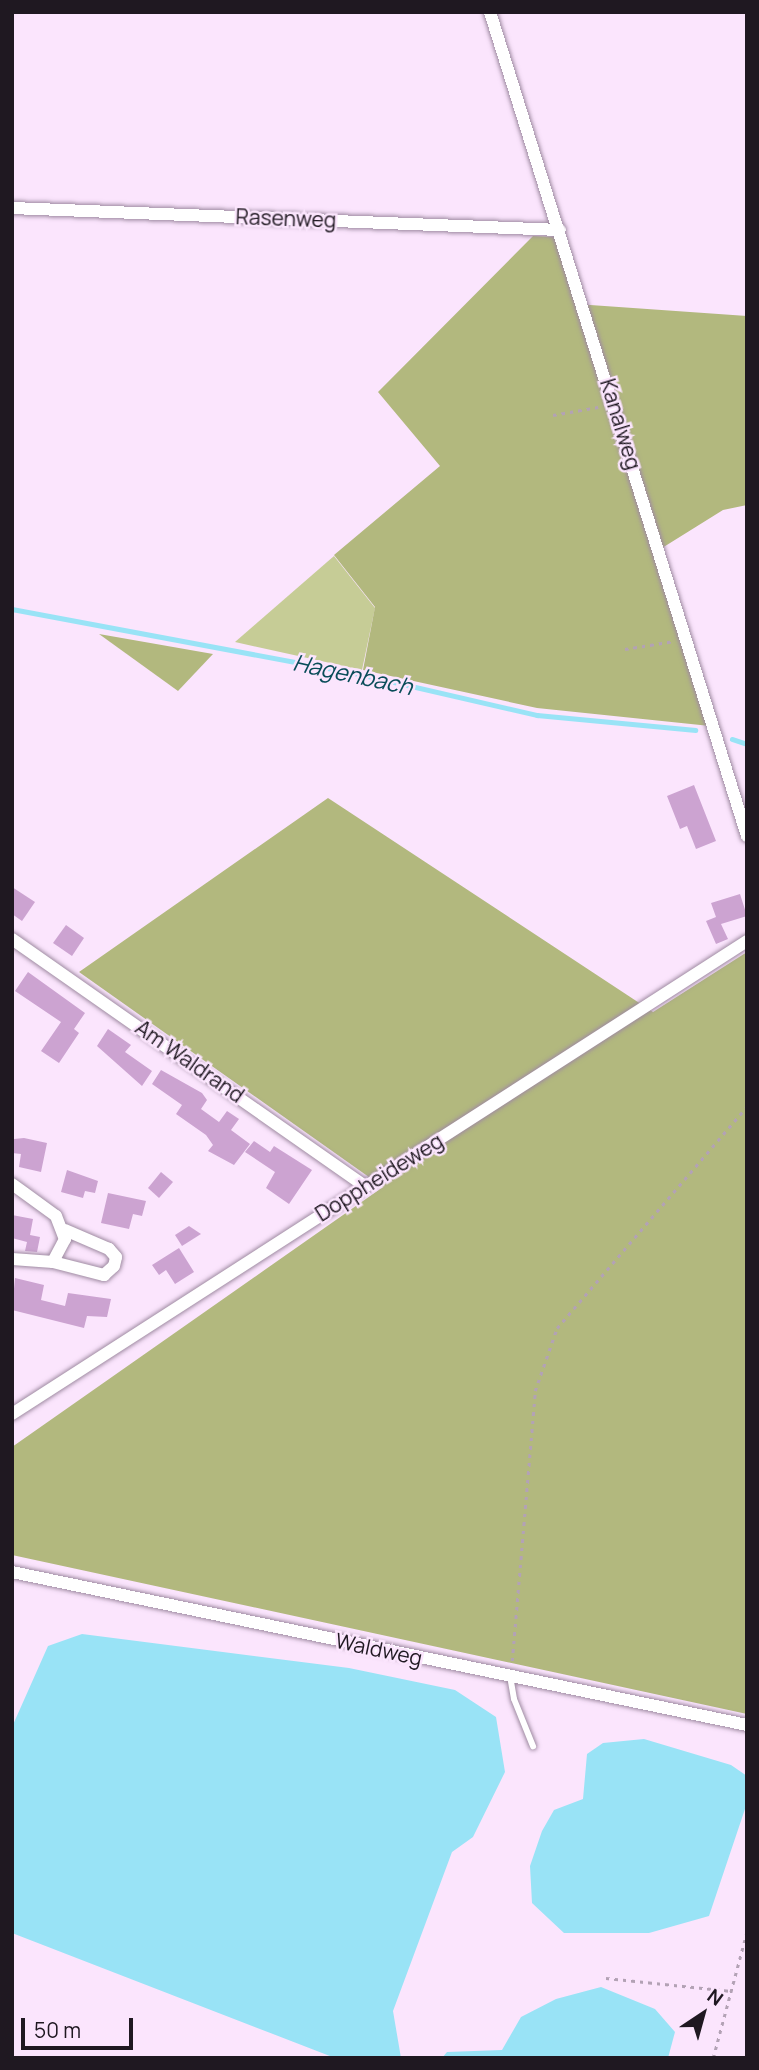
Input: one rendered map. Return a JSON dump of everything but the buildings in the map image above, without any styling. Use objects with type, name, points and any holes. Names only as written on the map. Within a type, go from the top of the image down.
[{"type":"street","name":"Kanalweg","points":[[490,12],[615,404],[747,836]]},
{"type":"street","name":"Rasenweg","points":[[12,208],[560,230]]},
{"type":"street","name":"Am Waldrand","points":[[12,939],[365,1186]]},
{"type":"street","name":"Doppheideweg","points":[[12,1414],[747,941]]},
{"type":"street","points":[[12,1184],[57,1216],[65,1230],[64,1248],[53,1262]]},
{"type":"street","points":[[12,1259],[53,1262],[104,1275],[114,1266],[116,1257],[110,1249],[65,1230]]},
{"type":"street","name":"Waldweg","points":[[12,1572],[747,1725]]},
{"type":"lane","points":[[510,1676],[514,1699],[533,1746]]},
{"type":"path","points":[[553,415],[615,404]]},
{"type":"path","points":[[625,649],[688,639]]},
{"type":"path","points":[[510,1676],[535,1391],[557,1328],[747,1106]]},
{"type":"path","points":[[713,2058],[747,1931]]},
{"type":"path","points":[[606,1978],[731,1991]]},
{"type":"green space","points":[[533,236],[558,237],[576,304],[747,316],[747,505],[723,510],[654,553],[710,726],[537,708],[363,670],[375,607],[334,555],[440,466],[378,392]]},
{"type":"green space","points":[[334,556],[375,608],[362,670],[235,642]]},
{"type":"green space","points":[[99,634],[213,654],[178,691]]},
{"type":"green space","points":[[328,798],[653,1012],[747,952],[747,1714],[12,1555],[12,1447],[383,1187],[79,972]]},
{"type":"water","points":[[82,1634],[349,1668],[455,1690],[496,1717],[505,1772],[473,1837],[452,1852],[393,2011],[401,2058],[335,2058],[12,1933],[12,1727],[48,1646]]},
{"type":"water","points":[[644,1739],[731,1765],[747,1776],[747,1803],[709,1916],[649,1933],[564,1933],[532,1903],[530,1866],[542,1831],[554,1810],[583,1799],[587,1754],[603,1743]]},
{"type":"water","points":[[601,1987],[655,2009],[675,2032],[668,2058],[442,2058],[447,2052],[502,2050],[521,2017],[556,1999]]},
{"type":"waterway","name":"Hagenbach","points":[[12,609],[355,673],[537,715],[695,730]]},
{"type":"waterway","name":"Hagenbach","points":[[732,739],[747,744]]}]
